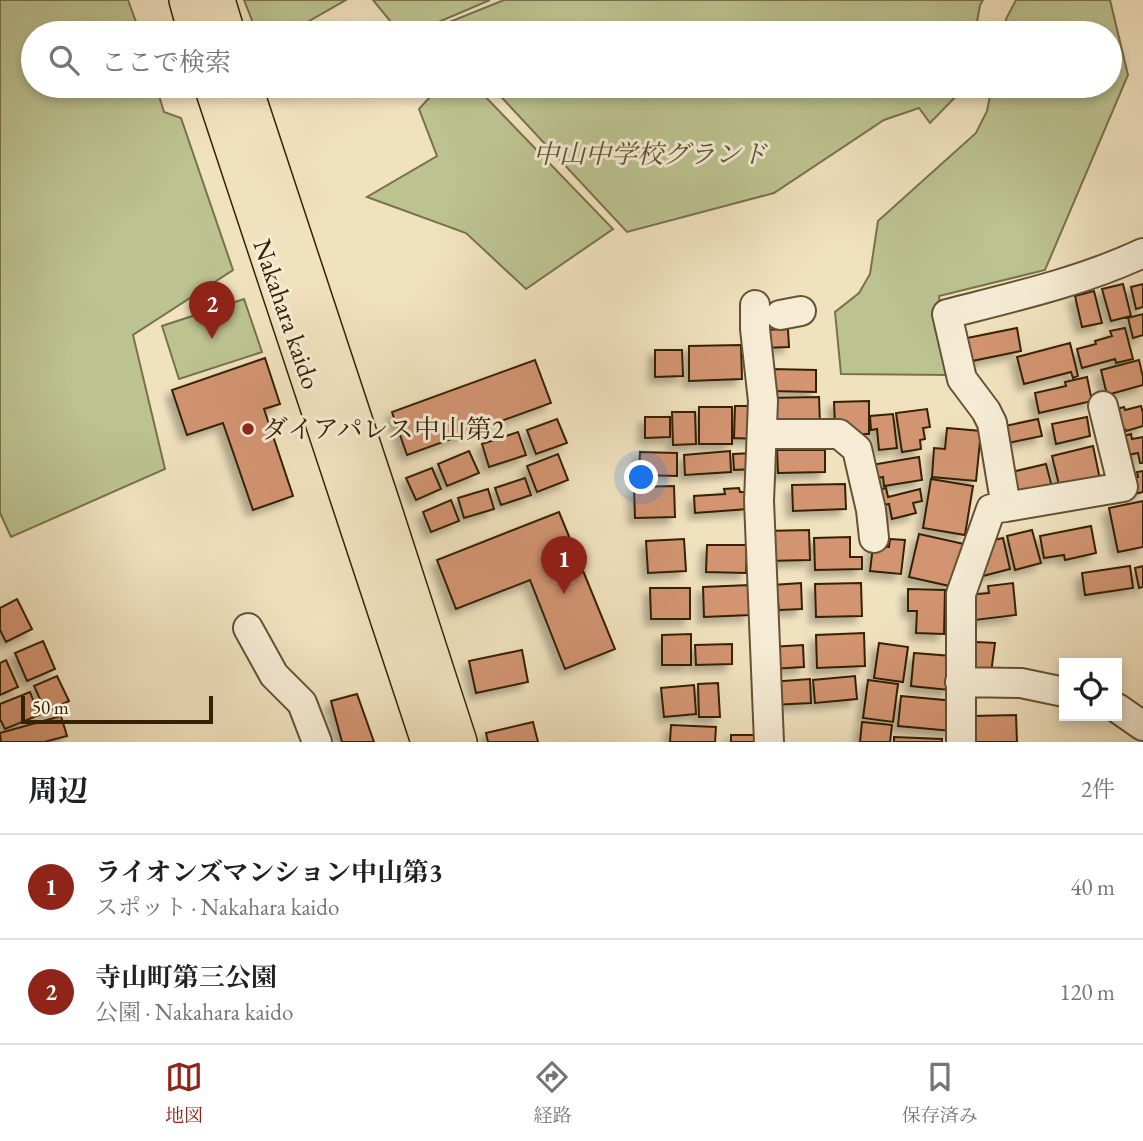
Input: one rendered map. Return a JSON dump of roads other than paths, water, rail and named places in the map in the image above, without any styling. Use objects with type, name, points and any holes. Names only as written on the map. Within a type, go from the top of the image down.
[{"type":"main road","points":[[187,0],[193,21]]},
{"type":"main road","points":[[217,0],[223,21]]},
{"type":"main road","name":"Nakahara kaido","points":[[216,98],[429,742]]},
{"type":"main road","name":"Nakahara kaido","points":[[248,98],[459,742]]},
{"type":"street","points":[[1006,507],[992,423],[962,379],[947,314],[1043,290],[1143,253]]},
{"type":"street","points":[[769,742],[759,501],[763,401],[773,313]]},
{"type":"street","points":[[961,742],[961,594],[991,509],[1123,487],[1103,406]]},
{"type":"street","points":[[762,434],[839,434],[857,449],[871,510],[874,538]]},
{"type":"street","points":[[248,628],[274,675],[302,703],[317,742]]},
{"type":"street","points":[[960,682],[1021,683],[1059,691]]},
{"type":"street","points":[[1122,711],[1143,726]]},
{"type":"place","name":"寺山町第三公園","points":[[212,339]]},
{"type":"place","name":"ダイアパレス中山第2","points":[[248,429]]},
{"type":"place","name":"ライオンズマンション中山第3","points":[[564,594]]},
{"type":"park label","name":"中山中学校グランド","points":[[650,154]]}]
